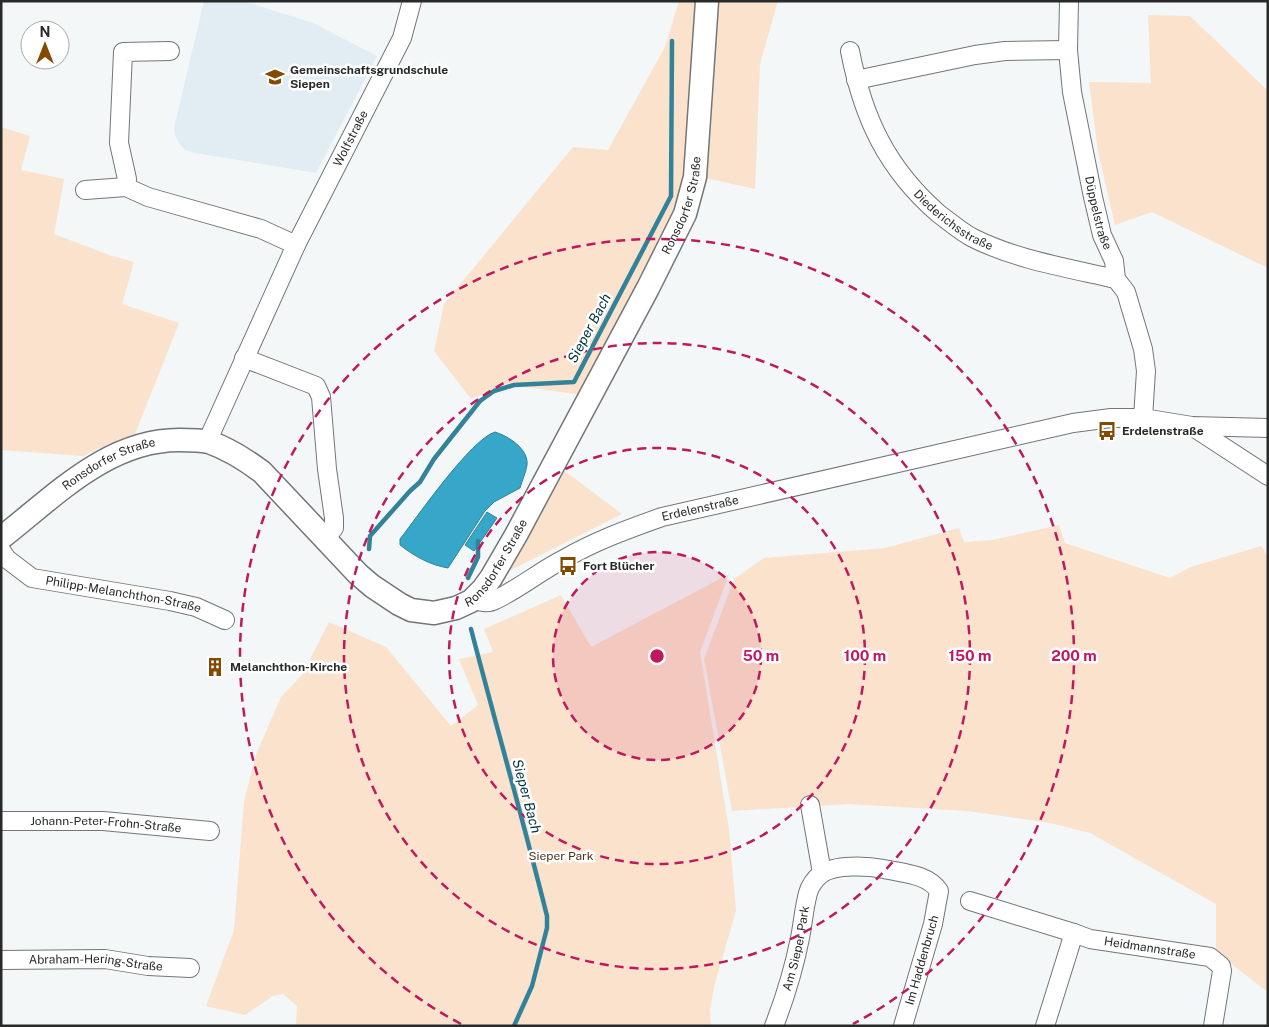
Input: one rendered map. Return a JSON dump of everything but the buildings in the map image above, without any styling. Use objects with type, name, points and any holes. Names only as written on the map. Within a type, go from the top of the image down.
[{"type":"main road","name":"Ronsdorfer Straße","points":[[1,538],[108,457],[144,444],[161,441],[207,442],[245,459],[262,472],[372,586],[399,604],[411,610],[423,612],[445,611],[456,608],[473,599],[491,578],[516,535],[648,288],[685,214],[695,177],[708,1]]},
{"type":"street","name":"Wolfstraße","points":[[207,442],[296,245],[402,38],[412,1]]},
{"type":"street","name":"Düppelstraße","points":[[1069,1],[1068,50],[1072,92],[1102,235],[1114,261],[1116,279],[1126,292],[1143,349],[1146,371],[1143,418]]},
{"type":"street","name":"Diederichsstraße","points":[[850,50],[856,80],[875,131],[891,161],[910,185],[950,223],[972,238],[1005,251],[1116,279]]},
{"type":"street","points":[[856,80],[1004,51],[1068,50]]},
{"type":"street","points":[[126,187],[127,179],[118,143],[124,52],[170,51]]},
{"type":"street","points":[[85,190],[126,187],[148,197],[261,229],[296,245]]},
{"type":"street","points":[[244,358],[316,386],[321,397],[327,469],[334,518],[334,528],[325,539]]},
{"type":"street","name":"Erdelenstraße","points":[[473,599],[482,603],[493,601],[548,567],[588,546],[662,517],[1073,423],[1111,418],[1143,418],[1192,426],[1268,428]]},
{"type":"street","points":[[1192,426],[1268,476]]},
{"type":"street","name":"Philipp-Melanchthon-Straße","points":[[1,550],[8,559],[32,578],[170,601],[196,608],[225,620]]},
{"type":"street","points":[[810,805],[822,873]]},
{"type":"street","name":"Johann-Peter-Frohn-Straße","points":[[1,821],[103,821],[210,831]]},
{"type":"street","name":"Im Haddenbruch","points":[[822,873],[843,867],[875,868],[909,874],[934,884],[939,894],[933,924],[903,1026]]},
{"type":"street","name":"Am Sieper Park","points":[[774,1026],[793,966],[809,892],[813,883],[822,873]]},
{"type":"street","name":"Heidmannstraße","points":[[970,901],[1097,940],[1210,957],[1219,963],[1221,969],[1221,982],[1213,1026]]},
{"type":"street","points":[[1044,1026],[1074,933]]},
{"type":"street","name":"Abraham-Hering-Straße","points":[[1,960],[105,959],[148,966],[190,968]]},
{"type":"shaded area","name":"Gemeinschaftsgrundschule Siepen","points":[[204,1],[243,1],[313,23],[377,56],[316,173],[195,153],[185,150],[179,143],[174,128]]},
{"type":"green space","points":[[679,1],[778,1],[760,64],[755,189],[697,176],[582,395],[505,384],[471,399],[434,351],[444,304],[573,147],[608,150],[665,47]]},
{"type":"green space","points":[[1148,15],[1190,16],[1268,91],[1268,268],[1152,212],[1115,225],[1098,151],[1089,82],[1151,83]]},
{"type":"green space","points":[[1,127],[30,136],[21,170],[64,179],[54,234],[112,256],[134,262],[122,304],[179,323],[135,434],[83,456],[1,450]]},
{"type":"green space","points":[[562,469],[622,514],[509,571]]},
{"type":"green space","points":[[1059,525],[1065,543],[1170,578],[1191,567],[1261,546],[1268,556],[1268,990],[1265,990],[1216,952],[1216,904],[1090,833],[1050,823],[968,811],[849,804],[732,811],[704,659],[734,579],[764,558],[885,548],[959,528],[964,542],[993,540]]},
{"type":"green space","name":"Sieper Park","points":[[729,574],[700,652],[729,829],[736,911],[715,983],[710,1009],[711,1026],[296,1026],[297,1006],[283,994],[273,996],[245,1015],[206,1006],[234,930],[244,801],[257,752],[281,697],[302,675],[329,622],[386,647],[451,726],[478,705],[459,659],[493,652],[484,629],[561,595],[591,647]]},
{"type":"water","points":[[495,432],[517,444],[525,454],[527,465],[520,488],[494,502],[485,511],[448,568],[422,560],[400,545],[400,539],[459,463],[473,448]]},
{"type":"water","points":[[487,512],[497,518],[474,551],[465,545]]},
{"type":"waterway","name":"Sieper Bach","points":[[369,549],[370,536],[420,482],[434,459],[480,401],[494,391],[514,385],[574,382],[671,196],[672,41]]},
{"type":"waterway","name":"Sieper Bach","points":[[468,578],[478,557],[478,541]]},
{"type":"waterway","name":"Sieper Bach","points":[[471,629],[547,916],[547,928],[532,986],[514,1026]]},
{"type":"place","name":"Gemeinschaftsgrundschule Siepen","points":[[275,77]]},
{"type":"place","name":"Erdelenstraße","points":[[1107,431]]},
{"type":"place","name":"Fort Blücher","points":[[568,566]]},
{"type":"place","name":"Melanchthon-Kirche","points":[[215,667]]}]
